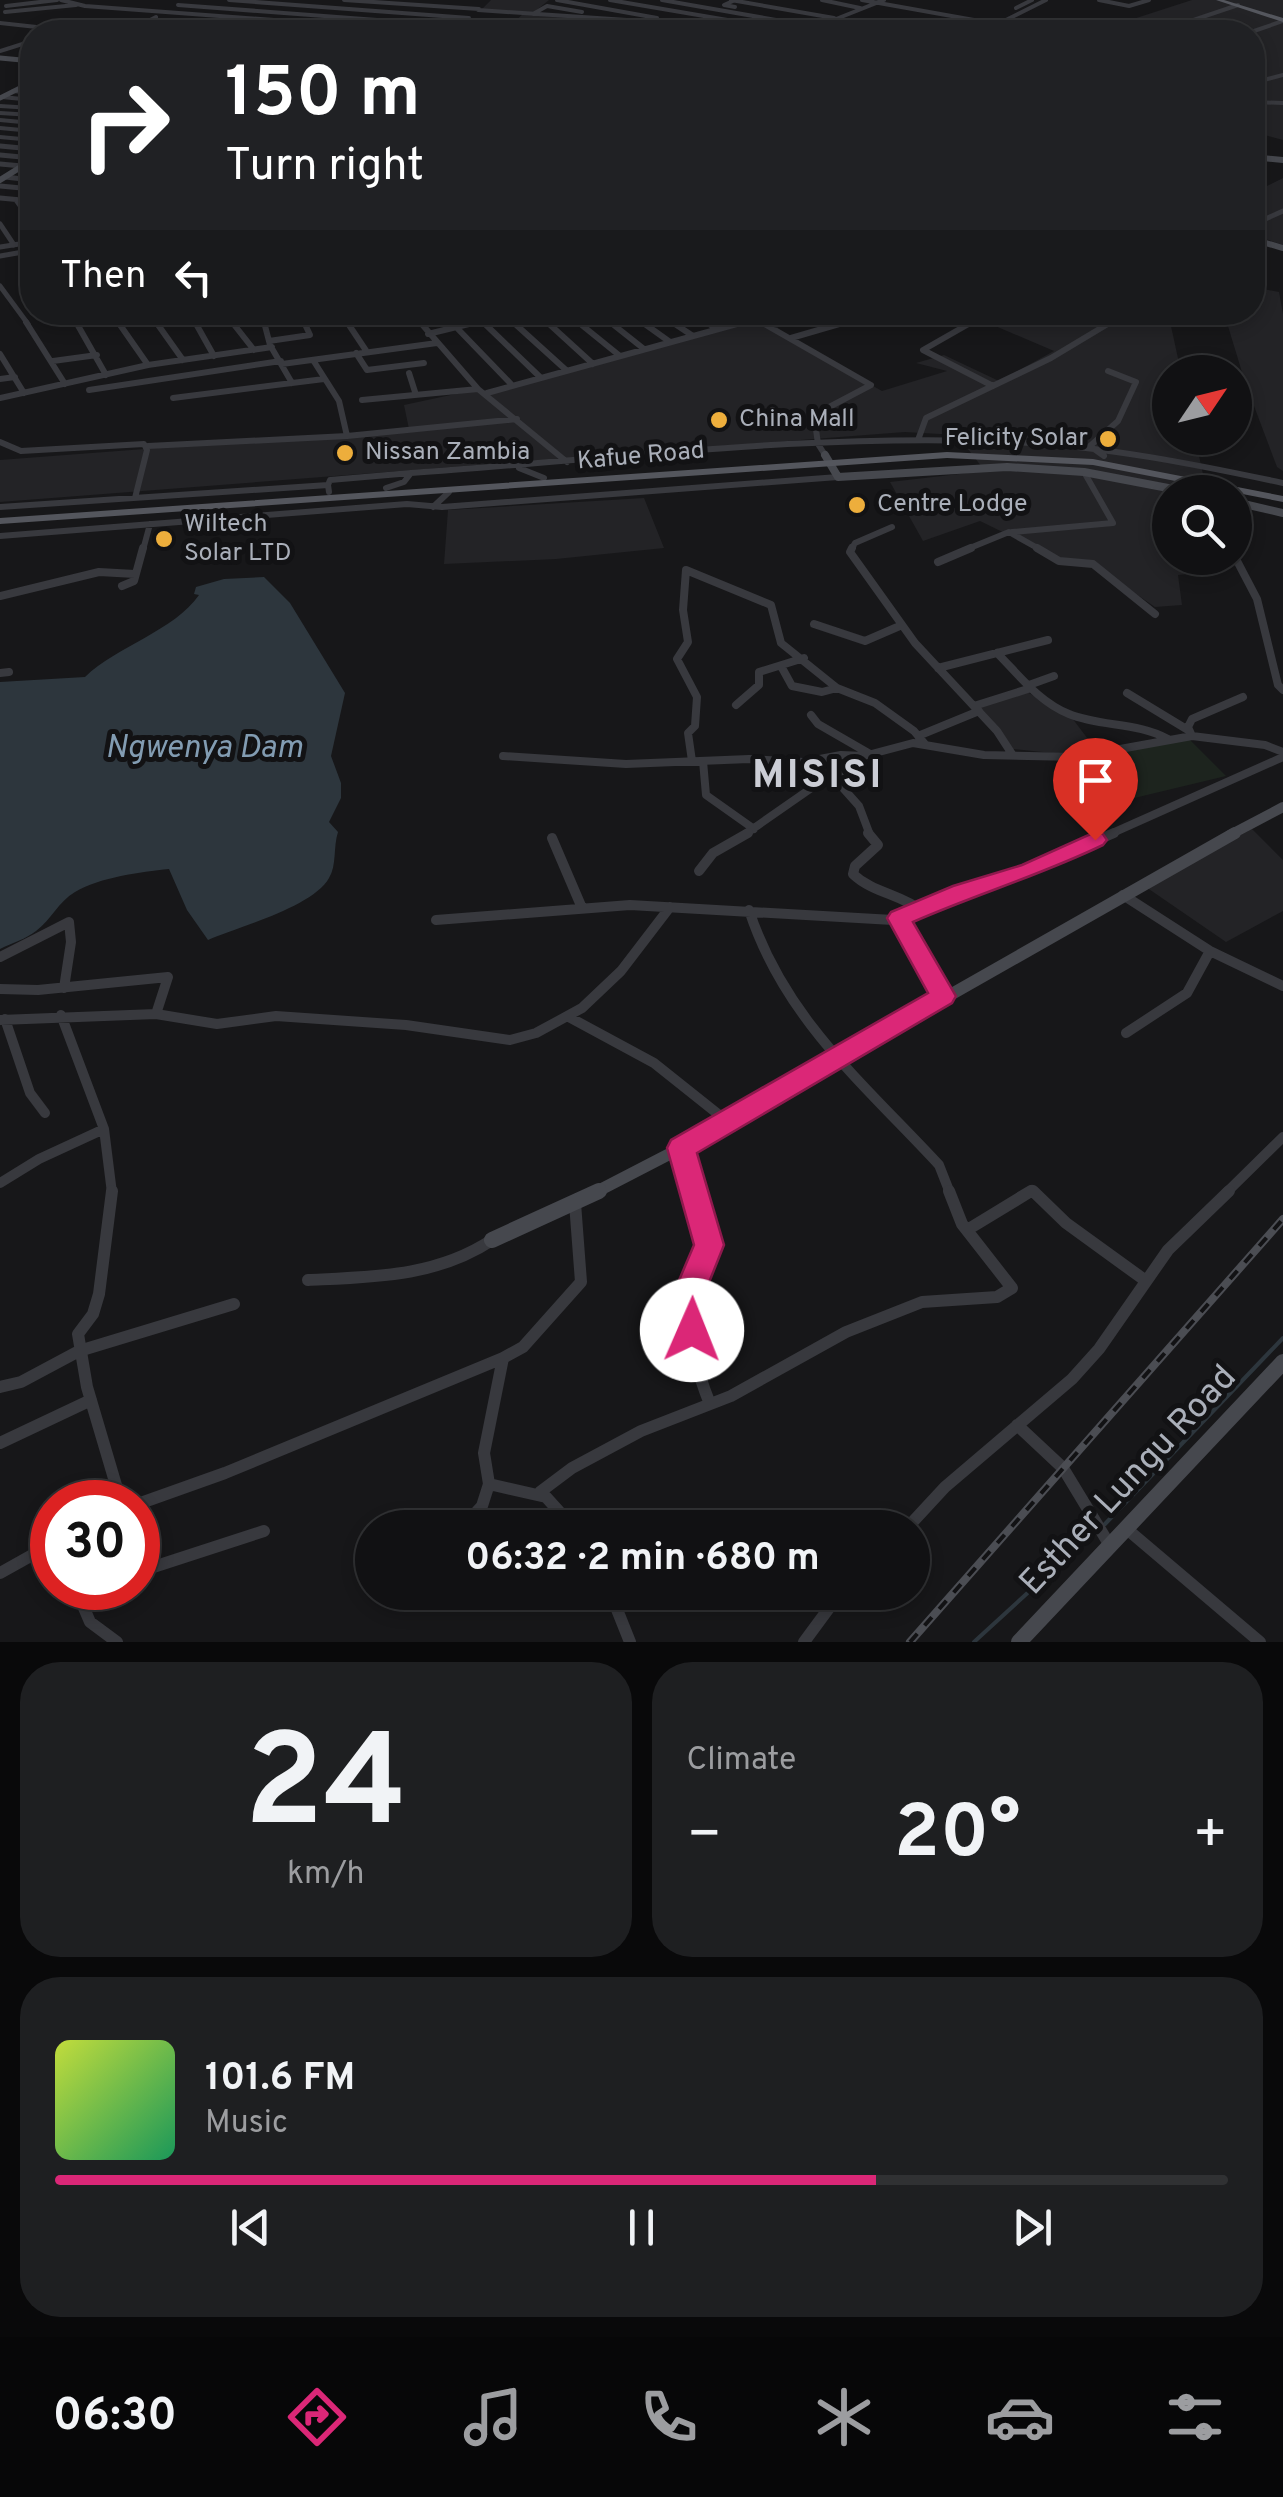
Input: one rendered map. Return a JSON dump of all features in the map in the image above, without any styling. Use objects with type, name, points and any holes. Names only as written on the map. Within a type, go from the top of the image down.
[{"type":"main road","points":[[1221,0],[1283,20]]},
{"type":"main road","name":"Kafue Road","points":[[0,510],[544,478],[1010,445],[1104,456],[1283,491]]},
{"type":"main road","name":"Kafue Road","points":[[0,521],[174,515],[234,506],[449,492],[828,459],[947,455],[1056,458],[1283,491]]},
{"type":"street","points":[[3,10],[18,0]]},
{"type":"street","points":[[3,10],[59,0],[262,20]]},
{"type":"street","points":[[151,20],[188,0]]},
{"type":"street","points":[[229,0],[468,18]]},
{"type":"street","points":[[308,20],[342,0],[482,7]]},
{"type":"street","points":[[178,5],[385,20],[418,0],[619,20]]},
{"type":"street","points":[[557,0],[662,18]]},
{"type":"street","points":[[610,0],[724,20]]},
{"type":"street","points":[[662,0],[777,20]]},
{"type":"street","points":[[658,20],[704,0]]},
{"type":"street","points":[[815,20],[724,5],[731,0],[836,19]]},
{"type":"street","points":[[761,0],[846,15]]},
{"type":"street","points":[[822,0],[862,9]]},
{"type":"street","points":[[862,0],[974,20]]},
{"type":"street","points":[[833,20],[884,0]]},
{"type":"street","points":[[1016,8],[1032,0]]},
{"type":"street","points":[[1011,20],[1046,0]]},
{"type":"street","points":[[1099,0],[1129,6],[1149,0]]},
{"type":"street","points":[[230,20],[263,1]]},
{"type":"street","points":[[584,18],[626,1]]},
{"type":"street","points":[[3,10],[78,2]]},
{"type":"street","points":[[1193,20],[1237,5]]},
{"type":"street","points":[[533,14],[548,6],[592,14]]},
{"type":"street","points":[[466,20],[482,7]]},
{"type":"street","points":[[732,20],[744,14]]},
{"type":"street","points":[[0,107],[20,89]]},
{"type":"street","points":[[13,92],[20,93]]},
{"type":"street","points":[[1,198],[20,200]]},
{"type":"street","points":[[16,200],[20,206]]},
{"type":"street","points":[[0,224],[20,248]]},
{"type":"street","points":[[0,247],[20,244]]},
{"type":"street","points":[[0,286],[20,314]]},
{"type":"street","points":[[28,325],[65,384]]},
{"type":"street","points":[[77,325],[106,375]]},
{"type":"street","points":[[120,325],[154,382]]},
{"type":"street","points":[[159,325],[184,360]]},
{"type":"street","points":[[197,325],[214,356]]},
{"type":"street","points":[[235,325],[254,350]]},
{"type":"street","points":[[266,325],[271,344],[292,383]]},
{"type":"street","points":[[0,398],[147,365],[254,350],[310,335],[305,325]]},
{"type":"street","points":[[349,325],[367,352]]},
{"type":"street","points":[[422,325],[478,388],[567,462]]},
{"type":"street","points":[[428,334],[466,325]]},
{"type":"street","points":[[491,325],[540,377]]},
{"type":"street","points":[[517,325],[566,370]]},
{"type":"street","points":[[551,325],[593,364]]},
{"type":"street","points":[[582,325],[620,356]]},
{"type":"street","points":[[614,325],[644,349]]},
{"type":"street","points":[[646,325],[670,342]]},
{"type":"street","points":[[676,325],[693,336]]},
{"type":"street","points":[[711,325],[717,329]]},
{"type":"street","points":[[487,393],[732,325]]},
{"type":"street","points":[[768,326],[772,325]]},
{"type":"street","points":[[791,338],[834,325]]},
{"type":"street","points":[[969,325],[923,350],[993,386]]},
{"type":"street","points":[[918,440],[926,418],[1051,358],[1105,325]]},
{"type":"street","points":[[768,326],[871,385],[814,415],[818,444],[838,476]]},
{"type":"street","points":[[457,328],[511,384]]},
{"type":"street","points":[[89,390],[437,343]]},
{"type":"street","points":[[356,353],[367,370],[424,363]]},
{"type":"street","points":[[0,354],[24,393]]},
{"type":"street","points":[[53,361],[97,355]]},
{"type":"street","points":[[312,360],[339,400],[347,436]]},
{"type":"street","points":[[235,370],[250,389]]},
{"type":"street","points":[[1104,456],[1090,446],[1118,421],[1136,382],[1108,372]]},
{"type":"street","points":[[409,373],[416,395]]},
{"type":"street","points":[[0,380],[15,377]]},
{"type":"street","points":[[172,398],[324,379]]},
{"type":"street","points":[[362,400],[478,388]]},
{"type":"street","points":[[0,442],[21,451],[134,442],[148,446],[347,436],[518,419]]},
{"type":"street","points":[[121,503],[135,498],[328,489],[330,480],[412,473],[918,440],[1094,448],[1283,491]]},
{"type":"street","points":[[135,498],[148,446]]},
{"type":"street","points":[[516,466],[544,478]]},
{"type":"street","points":[[0,536],[150,524],[174,515],[225,518],[407,504],[433,507],[974,468],[1084,472],[1152,485]]},
{"type":"street","points":[[938,562],[1009,532],[1113,523],[1084,472]]},
{"type":"street","points":[[386,488],[404,482],[412,473]]},
{"type":"street","points":[[433,507],[449,492]]},
{"type":"street","points":[[360,498],[383,508]]},
{"type":"street","points":[[225,518],[234,506]]},
{"type":"street","points":[[1252,506],[1283,513]]},
{"type":"street","points":[[122,586],[134,581],[150,524]]},
{"type":"street","points":[[892,526],[855,543],[850,552],[902,625],[1012,754]]},
{"type":"street","points":[[1009,532],[1058,561],[1093,564],[1155,614]]},
{"type":"street","points":[[754,829],[706,794],[688,733],[695,726],[698,697],[680,671],[677,658],[688,642],[683,610],[686,570],[771,606],[778,638],[837,688],[875,703],[926,745]]},
{"type":"street","points":[[0,596],[98,572],[134,574]]},
{"type":"street","points":[[1249,575],[1278,656],[1278,686],[1283,690]]},
{"type":"street","points":[[814,624],[830,624],[863,641],[902,625]]},
{"type":"street","points":[[938,668],[1048,640]]},
{"type":"street","points":[[997,653],[1046,702],[1073,716],[1151,730],[1168,739]]},
{"type":"street","points":[[736,705],[759,684],[758,673],[804,658]]},
{"type":"street","points":[[781,666],[792,686],[822,692],[837,688]]},
{"type":"street","points":[[918,736],[1054,676]]},
{"type":"street","points":[[1127,693],[1190,733],[1265,746],[1283,754]]},
{"type":"street","points":[[1190,733],[1189,723],[1196,716],[1244,697]]},
{"type":"street","points":[[811,714],[818,724],[867,755]]},
{"type":"street","points":[[502,756],[626,764],[749,759],[773,763],[867,755],[906,743],[984,755],[1079,757],[1190,733]]},
{"type":"street","points":[[436,920],[582,908],[670,907],[880,922],[1030,870],[1283,754]]},
{"type":"street","points":[[699,871],[706,858],[867,755]]},
{"type":"street","points":[[1064,790],[1095,776],[1079,757]]},
{"type":"street","points":[[834,778],[860,806],[868,832],[878,846],[855,866],[853,874],[871,890],[904,897],[922,910]]},
{"type":"street","points":[[308,1280],[406,1273],[474,1256],[492,1240],[575,1203],[728,1122],[837,1056],[1283,807]]},
{"type":"street","points":[[552,838],[582,908]]},
{"type":"street","points":[[1123,895],[1210,951],[1283,986]]},
{"type":"street","points":[[45,1113],[30,1093],[3,1019],[156,1014],[216,1024],[276,1016],[388,1024],[510,1040],[538,1035],[568,1016],[640,951],[670,907]]},
{"type":"street","points":[[540,1492],[572,1468],[641,1431],[710,1404],[846,1332],[938,1299],[1008,1293],[1011,1283],[967,1230],[938,1165],[837,1056],[781,987],[755,934],[749,910]]},
{"type":"street","points":[[899,918],[943,996]]},
{"type":"street","points":[[0,957],[52,927],[69,922],[71,942],[64,988]]},
{"type":"street","points":[[1126,1033],[1187,993],[1210,951]]},
{"type":"street","points":[[0,989],[64,988],[168,977],[156,1014]]},
{"type":"street","points":[[60,1015],[104,1129],[112,1200],[106,1216],[99,1294],[93,1314],[78,1334],[91,1400],[115,1480]]},
{"type":"street","points":[[568,1016],[654,1063],[728,1122]]},
{"type":"street","points":[[0,1183],[39,1158],[104,1129]]},
{"type":"street","points":[[925,1510],[983,1450],[1072,1380],[1102,1345],[1171,1247],[1283,1137]]},
{"type":"street","points":[[681,1148],[709,1245],[694,1275],[692,1315],[696,1365],[710,1404]]},
{"type":"street","points":[[967,1230],[1032,1190],[1066,1223],[1146,1281]]},
{"type":"street","points":[[160,1496],[225,1473],[522,1347],[581,1282],[575,1203]]},
{"type":"street","points":[[0,1387],[21,1382],[79,1351],[234,1304]]},
{"type":"street","points":[[478,1510],[489,1484],[484,1453],[503,1358]]},
{"type":"street","name":"Esther Lungu Road","points":[[1019,1642],[1283,1362]]},
{"type":"street","points":[[0,1442],[91,1400]]},
{"type":"street","points":[[1018,1425],[1064,1468],[1110,1546]]},
{"type":"street","points":[[489,1484],[540,1492],[561,1510]]},
{"type":"street","points":[[1128,1530],[1260,1642]]},
{"type":"street","points":[[160,1565],[264,1531]]},
{"type":"street","points":[[0,1573],[30,1556]]},
{"type":"street","points":[[85,1610],[90,1622],[117,1642]]},
{"type":"street","points":[[617,1610],[630,1642]]},
{"type":"street","points":[[804,1642],[828,1610]]},
{"type":"shaded area","points":[[491,0],[549,0],[533,13],[581,18],[516,20],[523,14],[481,10]]},
{"type":"shaded area","points":[[1192,0],[1283,0],[1283,140],[1265,135],[1265,20],[1130,20]]},
{"type":"shaded area","points":[[1283,178],[1283,245],[1265,239],[1265,187]]},
{"type":"shaded area","points":[[1265,289],[1279,292],[1283,314],[1283,471],[1277,467],[1252,401],[1252,355],[1237,355],[1228,325],[1265,325]]},
{"type":"shaded area","points":[[731,325],[764,325],[882,391],[947,371],[916,363],[944,355],[999,381],[1054,351],[993,325],[1171,325],[1177,355],[1152,355],[1152,455],[1199,455],[1203,475],[1152,475],[1152,575],[1178,575],[1182,605],[1155,607],[1088,561],[1062,561],[980,521],[923,541],[890,482],[985,471],[957,435],[905,432],[0,502],[0,460],[409,429],[404,405],[474,390],[494,391]]},
{"type":"shaded area","points":[[644,498],[664,548],[556,559],[444,564],[448,510]]},
{"type":"shaded area","points":[[1025,691],[1069,714],[1097,751],[1071,755],[1013,749],[978,706]]},
{"type":"shaded area","points":[[1186,736],[1226,776],[1126,800],[1089,759]]},
{"type":"shaded area","points":[[1252,829],[1283,860],[1283,911],[1226,942],[1143,885]]},
{"type":"water","name":"Ngwenya Dam","points":[[264,577],[290,603],[345,693],[331,756],[341,783],[341,798],[329,822],[338,832],[329,878],[292,907],[208,940],[187,910],[169,869],[121,876],[75,892],[36,931],[0,949],[0,682],[85,677],[175,619],[199,595],[194,594],[196,587],[224,579]]},
{"type":"waterway","points":[[1105,1524],[1283,1338]]},
{"type":"waterway","points":[[974,1642],[1092,1534]]},
{"type":"railway","points":[[910,1642],[1283,1219]]},
{"type":"place","name":"China Mall","points":[[719,420]]},
{"type":"place","name":"Felicity Solar","points":[[1108,439]]},
{"type":"place","name":"Nissan Zambia","points":[[345,453]]},
{"type":"place","name":"Centre Lodge","points":[[857,505]]},
{"type":"place","name":"Wiltech Solar LTD","points":[[164,539]]},
{"type":"district","name":"MISISI","points":[[818,777]]},
{"type":"route","points":[[692,1330],[692,1285],[709,1245],[681,1148],[943,996],[926,972],[899,918],[961,892],[1030,870],[1095,840]]}]
